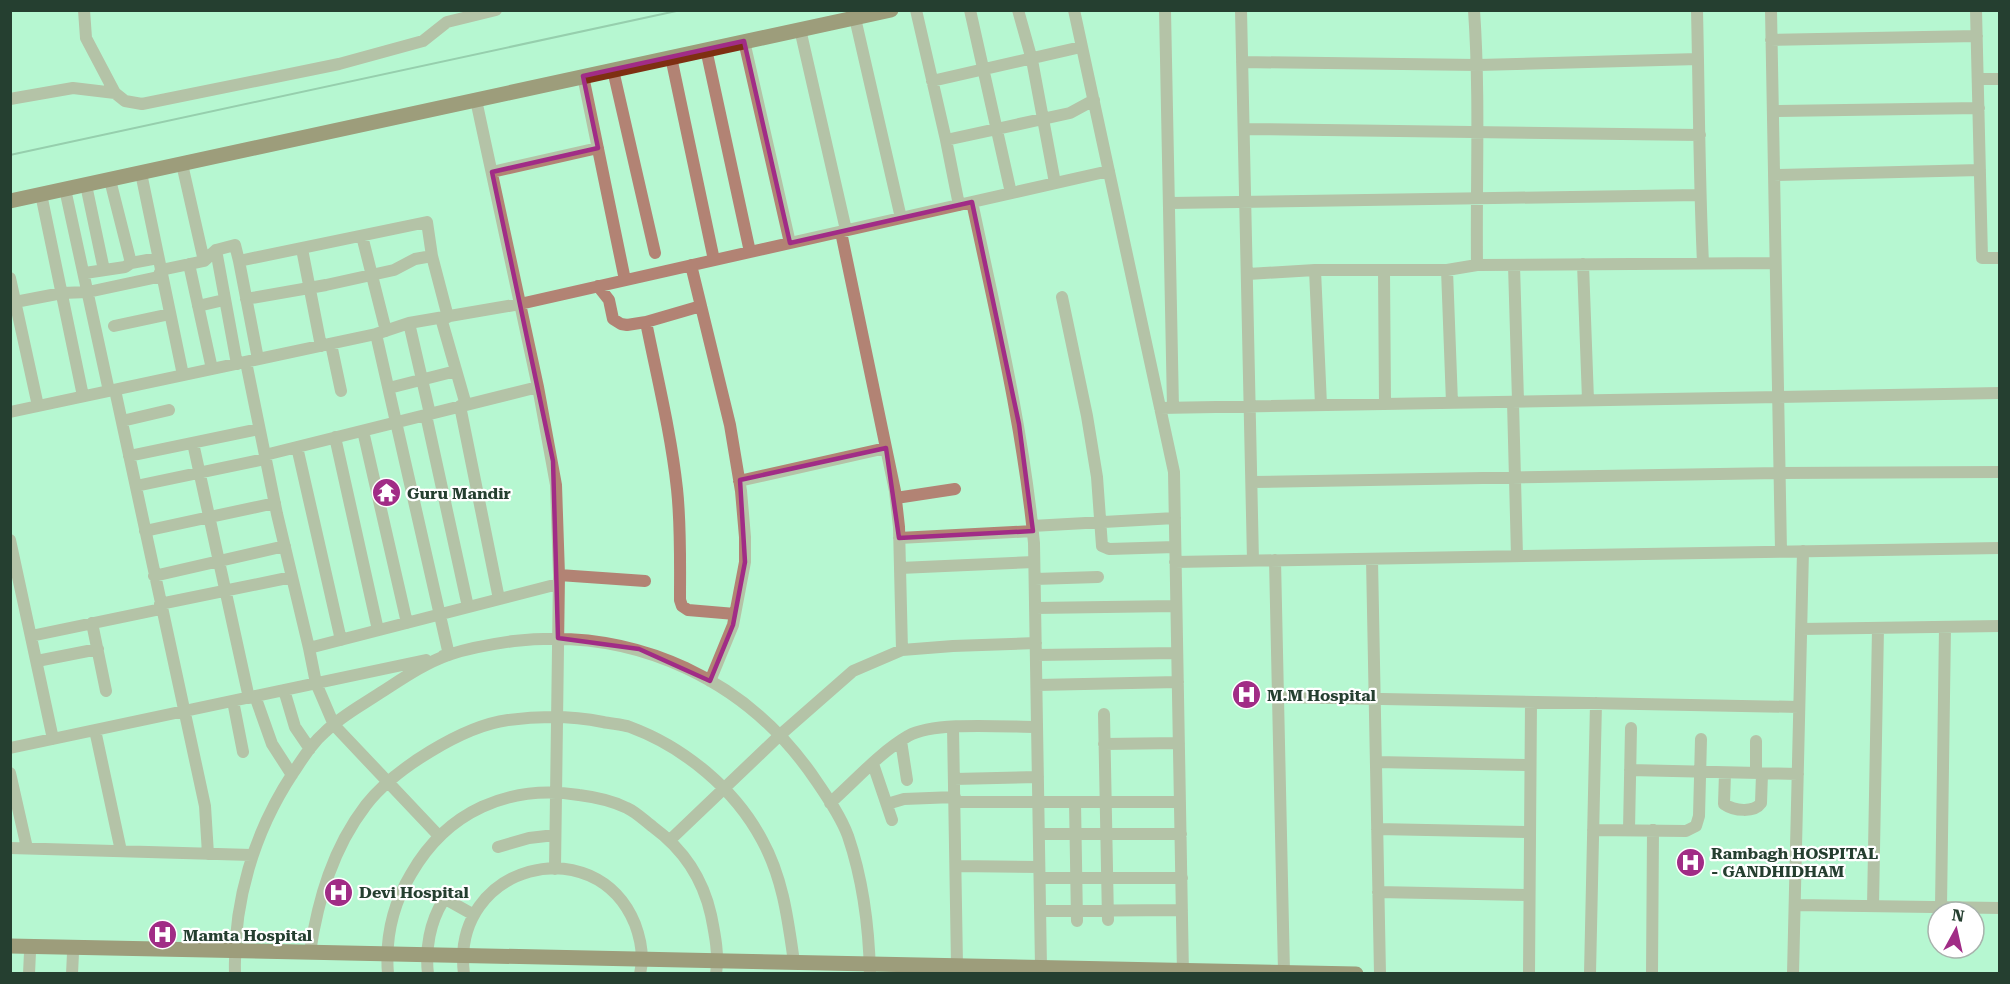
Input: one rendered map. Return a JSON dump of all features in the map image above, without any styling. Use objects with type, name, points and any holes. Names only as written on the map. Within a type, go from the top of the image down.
[{"type":"main road","points":[[10,201],[891,10]]},
{"type":"main road","points":[[10,946],[235,953],[388,962],[1065,974]]},
{"type":"main road","points":[[10,951],[310,952],[388,962]]},
{"type":"main road","points":[[717,967],[794,962],[870,969],[957,965],[1183,972],[1356,974]]},
{"type":"street","points":[[84,10],[86,38],[115,93],[125,100],[142,104],[327,66],[423,41],[447,22],[496,10]]},
{"type":"street","points":[[916,10],[959,205]]},
{"type":"street","points":[[970,10],[1011,193]]},
{"type":"street","points":[[1018,10],[1032,60],[1055,183]]},
{"type":"street","points":[[1074,10],[1174,472],[1183,972]]},
{"type":"street","points":[[1165,10],[1173,408]]},
{"type":"street","points":[[1241,10],[1247,202],[1253,561]]},
{"type":"street","points":[[1474,10],[1479,131],[1476,199],[1477,266]]},
{"type":"street","points":[[1697,10],[1703,263]]},
{"type":"street","points":[[1771,10],[1780,551]]},
{"type":"street","points":[[1976,10],[1982,258],[2000,258]]},
{"type":"street","points":[[855,18],[901,218]]},
{"type":"street","points":[[800,29],[896,498],[902,650]]},
{"type":"street","points":[[1771,40],[1977,36]]},
{"type":"street","points":[[744,41],[790,243]]},
{"type":"street","points":[[932,81],[1081,47]]},
{"type":"street","points":[[706,49],[750,252]]},
{"type":"street","points":[[671,57],[714,260]]},
{"type":"street","points":[[1242,62],[1478,65],[1698,59]]},
{"type":"street","points":[[613,70],[655,253]]},
{"type":"street","points":[[583,76],[625,280]]},
{"type":"street","points":[[1978,80],[2000,79]]},
{"type":"street","points":[[10,99],[73,88],[115,93]]},
{"type":"street","points":[[476,100],[538,387],[556,485],[559,579],[555,869]]},
{"type":"street","points":[[946,140],[1070,113],[1094,100]]},
{"type":"street","points":[[1773,111],[1978,108]]},
{"type":"street","points":[[1244,129],[1700,135]]},
{"type":"street","points":[[492,172],[598,148]]},
{"type":"street","points":[[182,164],[204,261]]},
{"type":"street","points":[[1774,175],[1980,170]]},
{"type":"street","points":[[10,412],[381,333],[409,323],[520,304],[1109,171]]},
{"type":"street","points":[[141,173],[183,375]]},
{"type":"street","points":[[110,180],[131,264]]},
{"type":"street","points":[[86,185],[104,270]]},
{"type":"street","points":[[65,189],[112,390],[122,421],[205,806],[208,854]]},
{"type":"street","points":[[41,194],[83,396]]},
{"type":"street","points":[[1170,203],[1700,195]]},
{"type":"street","points":[[972,202],[1019,424],[1030,494],[1035,579],[1041,967]]},
{"type":"street","points":[[240,261],[427,222],[500,599]]},
{"type":"street","points":[[362,236],[389,388],[449,655]]},
{"type":"street","points":[[84,273],[125,267],[131,264],[189,264],[204,261],[216,249],[235,245],[246,299],[247,362],[259,429],[316,683],[334,725],[439,836]]},
{"type":"street","points":[[216,249],[224,300],[247,362]]},
{"type":"street","points":[[302,249],[326,345],[341,391]]},
{"type":"street","points":[[246,299],[311,289],[394,270],[415,259],[432,256]]},
{"type":"street","points":[[1248,273],[1315,270],[1447,270],[1514,265],[1775,263]]},
{"type":"street","points":[[13,303],[62,293],[88,292],[158,277],[160,264]]},
{"type":"street","points":[[189,264],[212,369]]},
{"type":"street","points":[[1583,264],[1588,400]]},
{"type":"street","points":[[1514,265],[1517,556]]},
{"type":"street","points":[[691,266],[730,425],[745,537],[745,562],[733,625],[711,681]]},
{"type":"street","points":[[1315,270],[1321,405]]},
{"type":"street","points":[[1447,270],[1452,403]]},
{"type":"street","points":[[1384,271],[1385,404]]},
{"type":"street","points":[[10,278],[13,303],[38,406]]},
{"type":"street","points":[[598,286],[609,300],[615,321],[627,325],[646,322],[701,306]]},
{"type":"street","points":[[1062,297],[1087,416],[1097,477],[1101,543],[1104,548],[1175,547]]},
{"type":"street","points":[[198,306],[224,300]]},
{"type":"street","points":[[114,326],[170,314]]},
{"type":"street","points":[[646,322],[669,433],[677,490],[680,600],[682,606],[688,610],[735,615]]},
{"type":"street","points":[[409,323],[468,607]]},
{"type":"street","points":[[389,388],[456,370]]},
{"type":"street","points":[[136,486],[265,457],[363,430],[538,387]]},
{"type":"street","points":[[1160,408],[2000,393]]},
{"type":"street","points":[[122,421],[169,410]]},
{"type":"street","points":[[129,456],[259,429]]},
{"type":"street","points":[[363,430],[408,623]]},
{"type":"street","points":[[334,438],[378,630]]},
{"type":"street","points":[[193,443],[225,590],[252,697],[272,744],[292,775]]},
{"type":"street","points":[[297,447],[341,640]]},
{"type":"street","points":[[739,481],[886,448]]},
{"type":"street","points":[[1252,482],[1779,473],[2000,472]]},
{"type":"street","points":[[896,498],[955,489]]},
{"type":"street","points":[[145,531],[275,503]]},
{"type":"street","points":[[899,538],[1174,518]]},
{"type":"street","points":[[10,540],[15,581],[31,636],[53,739]]},
{"type":"street","points":[[154,576],[285,546]]},
{"type":"street","points":[[1175,562],[2000,548]]},
{"type":"street","points":[[1793,974],[1803,551]]},
{"type":"street","points":[[1372,559],[1380,974]]},
{"type":"street","points":[[1275,561],[1284,972]]},
{"type":"street","points":[[900,568],[1034,562]]},
{"type":"street","points":[[31,636],[225,590],[292,577]]},
{"type":"street","points":[[1035,579],[1098,577]]},
{"type":"street","points":[[309,648],[500,599],[559,579],[645,581]]},
{"type":"street","points":[[1035,608],[1176,606]]},
{"type":"street","points":[[92,623],[106,690]]},
{"type":"street","points":[[1801,629],[2000,626]]},
{"type":"street","points":[[1941,900],[1946,627]]},
{"type":"street","points":[[1873,906],[1878,628]]},
{"type":"street","points":[[10,748],[449,655],[490,644],[558,638],[639,649],[686,668],[726,690],[766,721],[799,756],[847,834],[862,885],[870,969]]},
{"type":"street","points":[[670,840],[780,735],[853,671],[902,650],[1036,649],[1177,653]]},
{"type":"street","points":[[37,661],[98,650]]},
{"type":"street","points":[[235,974],[235,953],[244,886],[252,855],[265,823],[292,775],[325,731],[419,668],[449,655]]},
{"type":"street","points":[[1037,685],[1178,682]]},
{"type":"street","points":[[284,690],[295,727],[310,749]]},
{"type":"street","points":[[1278,697],[1799,707]]},
{"type":"street","points":[[233,701],[243,752]]},
{"type":"street","points":[[1529,974],[1531,702]]},
{"type":"street","points":[[1590,974],[1596,703]]},
{"type":"street","points":[[1104,714],[1108,915]]},
{"type":"street","points":[[310,952],[316,914],[329,873],[344,838],[367,804],[388,783],[430,751],[464,734],[506,720],[557,717],[586,719],[629,727],[671,747],[718,781],[743,810],[763,840],[778,877],[787,910],[794,962]]},
{"type":"street","points":[[830,803],[873,764],[910,735],[929,729],[1037,727]]},
{"type":"street","points":[[953,728],[957,965]]},
{"type":"street","points":[[1629,830],[1631,728]]},
{"type":"street","points":[[95,730],[121,851]]},
{"type":"street","points":[[1593,830],[1686,831],[1696,826],[1699,816],[1701,739]]},
{"type":"street","points":[[902,741],[907,780]]},
{"type":"street","points":[[1725,773],[1724,804],[1731,808],[1751,810],[1758,806],[1761,802],[1756,741]]},
{"type":"street","points":[[1104,744],[1179,744]]},
{"type":"street","points":[[1376,762],[1530,765]]},
{"type":"street","points":[[873,764],[892,820]]},
{"type":"street","points":[[1630,770],[1798,774]]},
{"type":"street","points":[[10,773],[27,848]]},
{"type":"street","points":[[954,779],[1038,777]]},
{"type":"street","points":[[388,962],[392,917],[402,889],[430,844],[458,820],[500,798],[527,792],[556,791],[593,797],[627,808],[670,840],[694,870],[708,901],[715,934],[717,967]]},
{"type":"street","points":[[887,804],[904,799],[1180,802]]},
{"type":"street","points":[[1075,802],[1077,916]]},
{"type":"street","points":[[1377,829],[1530,832]]},
{"type":"street","points":[[1652,974],[1653,830]]},
{"type":"street","points":[[1039,834],[1181,834]]},
{"type":"street","points":[[498,847],[529,838],[555,835]]},
{"type":"street","points":[[10,848],[252,855]]},
{"type":"street","points":[[956,866],[1039,872],[1076,878],[1182,878]]},
{"type":"street","points":[[463,963],[464,939],[474,915],[487,896],[498,886],[516,876],[533,870],[555,869],[582,874],[612,891],[631,916],[639,934],[641,966]]},
{"type":"street","points":[[1378,892],[1529,895]]},
{"type":"street","points":[[427,962],[435,916],[443,900],[474,915]]},
{"type":"street","points":[[1795,904],[1926,907]]},
{"type":"street","points":[[1040,910],[1077,916],[1182,910]]},
{"type":"street","points":[[29,974],[30,952]]},
{"type":"street","points":[[72,974],[73,953]]},
{"type":"highlighted area","points":[[744,41],[790,243],[972,202],[1019,424],[1033,531],[899,538],[886,448],[740,480],[745,562],[733,625],[710,681],[639,649],[558,638],[553,461],[492,172],[598,148],[583,76]]},
{"type":"railway","points":[[10,155],[681,10]]},
{"type":"place","name":"Guru Mandir","points":[[386,493]]},
{"type":"place","name":"M.M Hospital","points":[[1246,695]]},
{"type":"place","name":"Rambagh HOSPITAL - GANDHIDHAM","points":[[1690,862]]},
{"type":"place","name":"Devi Hospital","points":[[338,892]]},
{"type":"place","name":"Mamta Hospital","points":[[162,935]]}]
